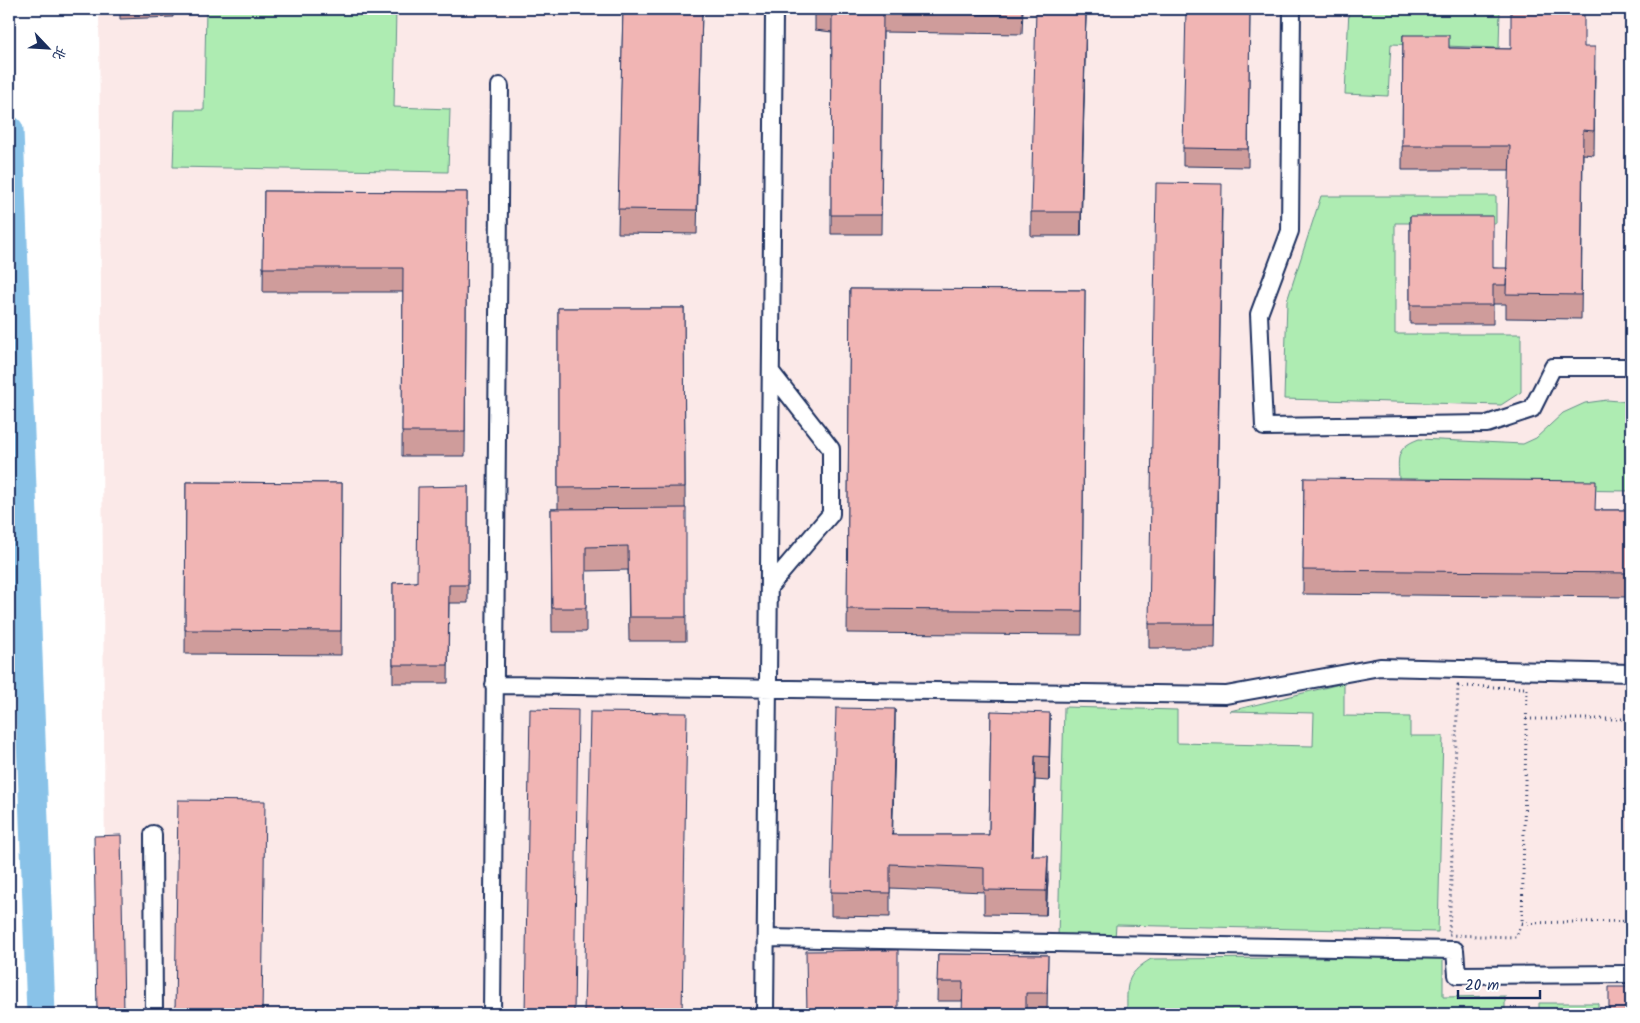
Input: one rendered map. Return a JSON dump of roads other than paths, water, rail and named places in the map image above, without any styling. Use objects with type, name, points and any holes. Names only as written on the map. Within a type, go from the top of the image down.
[{"type":"lane","points":[[1292,9],[1290,231],[1259,314],[1264,427],[1487,424],[1532,409],[1553,367],[1631,367]]},
{"type":"lane","points":[[765,1014],[774,13]]},
{"type":"lane","points":[[492,1014],[500,86]]},
{"type":"lane","points":[[769,587],[831,514],[831,449],[771,372]]},
{"type":"lane","points":[[494,685],[1226,694],[1380,667],[1631,673]]},
{"type":"lane","points":[[153,834],[154,1014]]},
{"type":"lane","points":[[766,938],[1455,950],[1457,975],[1631,974]]},
{"type":"waterway","points":[[9,130],[41,1014]]}]
